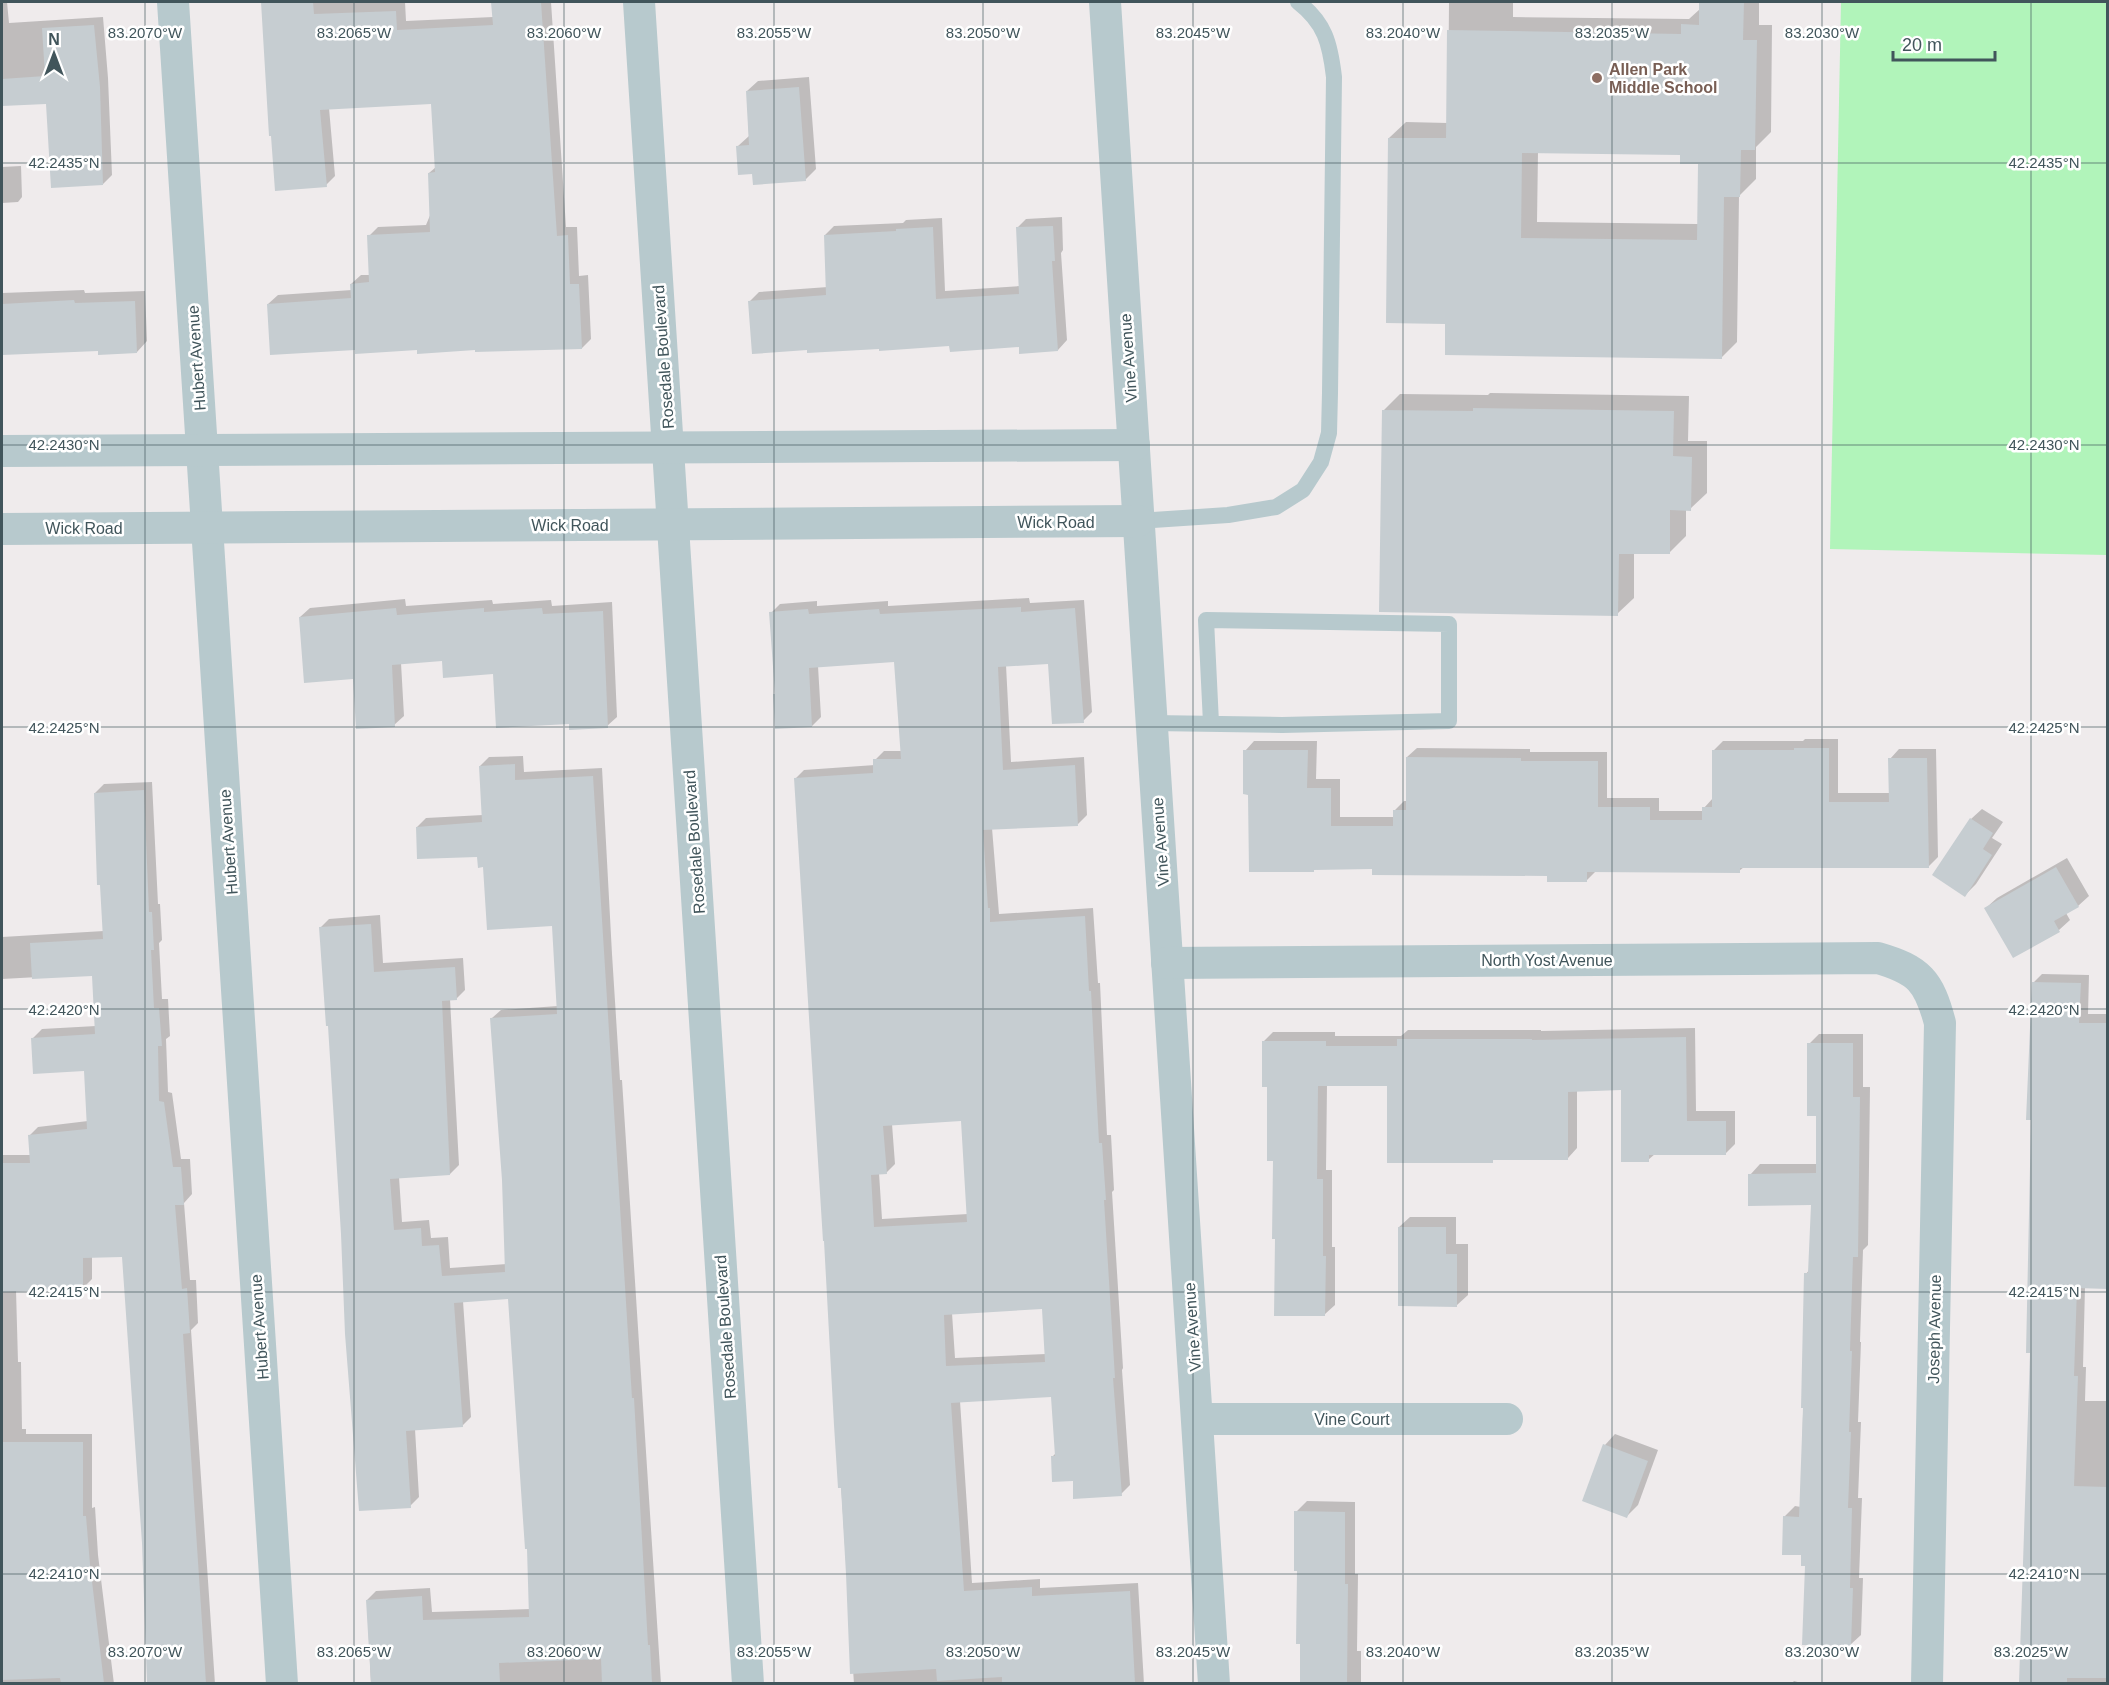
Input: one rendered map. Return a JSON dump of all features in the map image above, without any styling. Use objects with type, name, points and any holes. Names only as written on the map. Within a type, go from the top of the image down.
[{"type":"street","name":"Hubert Avenue","points":[[174,2],[282,1683]]},
{"type":"street","name":"Rosedale Boulevard","points":[[639,2],[748,1683]]},
{"type":"street","name":"Vine Avenue","points":[[1104,2],[1214,1683]]},
{"type":"street","points":[[2,451],[1134,445]]},
{"type":"street","name":"Wick Road","points":[[2,529],[1138,521]]},
{"type":"street","name":"North Yost Avenue","points":[[1167,963],[1878,958],[1902,965],[1920,979]]},
{"type":"street","name":"Joseph Avenue","points":[[1920,979],[1933,996],[1940,1023],[1927,1683]]},
{"type":"street","name":"Vine Court","points":[[1198,1419],[1507,1419]]},
{"type":"lane","points":[[1138,521],[1228,515],[1276,507],[1303,490],[1321,462],[1329,433],[1334,77],[1331,54],[1324,30],[1298,2]]},
{"type":"lane","points":[[1152,723],[1282,724],[1449,721],[1449,624],[1206,620],[1211,723]]},
{"type":"green space","points":[[1841,2],[2107,2],[2107,555],[1830,549]]},
{"type":"building","points":[[261,2],[313,2],[314,14],[396,11],[397,30],[493,25],[491,2],[541,2],[557,236],[568,235],[570,284],[579,284],[582,349],[475,352],[475,350],[417,354],[417,350],[355,354],[355,350],[270,355],[267,304],[351,298],[350,284],[369,282],[367,235],[430,232],[428,173],[435,172],[431,104],[320,110],[327,187],[275,191],[271,136],[269,136]]},
{"type":"building","points":[[1699,2],[1744,2],[1743,40],[1757,40],[1755,150],[1741,150],[1740,197],[1724,197],[1722,359],[1445,355],[1445,324],[1386,323],[1388,138],[1446,138],[1447,30],[1681,34],[1681,24],[1699,25]],"holes":[[[1522,153],[1680,155],[1680,164],[1698,164],[1697,240],[1521,238]]]},
{"type":"building","points":[[94,25],[100,87],[103,185],[51,188],[46,104],[2,106],[2,79],[45,76],[42,28]]},
{"type":"building","points":[[799,87],[806,181],[753,185],[752,174],[738,175],[736,146],[749,145],[746,91]]},
{"type":"building","points":[[1053,226],[1055,261],[1052,261],[1058,351],[1019,354],[1019,347],[950,352],[949,346],[879,351],[879,349],[807,353],[807,350],[752,354],[748,301],[826,295],[824,235],[933,227],[936,299],[1019,294],[1016,227]]},
{"type":"building","points":[[74,300],[75,303],[135,301],[137,353],[98,355],[98,351],[2,355],[2,304]]},
{"type":"building","points":[[1473,408],[1674,411],[1673,456],[1692,457],[1691,511],[1670,510],[1670,554],[1619,554],[1618,616],[1379,612],[1382,410],[1473,411]]},
{"type":"building","points":[[1021,607],[1021,612],[1075,608],[1084,723],[1052,724],[1048,664],[998,667],[1003,770],[1075,765],[1078,826],[983,830],[990,922],[1085,916],[1099,1143],[1102,1143],[1106,1200],[1104,1200],[1115,1378],[1113,1378],[1122,1496],[1073,1499],[1073,1481],[1052,1482],[1051,1456],[1055,1456],[1051,1397],[951,1403],[964,1591],[1032,1587],[1032,1596],[1130,1591],[1135,1683],[1002,1683],[1002,1677],[937,1681],[936,1669],[850,1674],[841,1488],[838,1488],[794,778],[873,773],[873,759],[901,759],[894,662],[809,668],[812,727],[775,729],[769,612],[808,609],[809,614],[879,609],[880,614]],"holes":[[[961,1121],[967,1222],[874,1227],[871,1175],[887,1174],[883,1126]],[[1042,1309],[1045,1362],[946,1366],[944,1315]]]},
{"type":"building","points":[[396,608],[397,615],[484,608],[484,612],[542,608],[543,614],[603,611],[608,728],[569,730],[569,724],[496,728],[493,674],[443,678],[442,661],[392,665],[395,727],[356,729],[353,679],[304,683],[299,617]]},
{"type":"building","points":[[1794,748],[1829,748],[1829,802],[1889,802],[1888,758],[1927,758],[1929,868],[1740,868],[1740,873],[1587,872],[1587,882],[1547,882],[1547,876],[1372,875],[1372,869],[1249,872],[1248,795],[1243,794],[1243,750],[1308,750],[1307,788],[1331,788],[1331,826],[1393,826],[1393,810],[1406,810],[1406,757],[1598,761],[1598,807],[1650,807],[1650,820],[1702,820],[1702,807],[1712,807],[1712,750],[1794,750]]},
{"type":"building","points":[[515,764],[515,780],[593,776],[652,1683],[602,1683],[601,1659],[499,1663],[500,1683],[371,1683],[366,1600],[422,1596],[423,1620],[529,1617],[527,1549],[525,1549],[508,1299],[454,1303],[463,1427],[406,1431],[411,1508],[359,1511],[345,1334],[328,1026],[326,1026],[319,927],[371,924],[374,972],[455,967],[457,1000],[442,1001],[450,1175],[390,1179],[394,1230],[421,1228],[422,1246],[439,1245],[442,1276],[505,1272],[502,1180],[490,1018],[557,1014],[552,926],[487,930],[483,867],[478,868],[477,857],[417,859],[416,827],[482,822],[479,766]]},
{"type":"building","points":[[144,790],[149,912],[152,912],[154,950],[151,950],[154,1008],[159,1008],[162,1046],[158,1046],[159,1101],[164,1102],[173,1167],[181,1167],[184,1205],[175,1205],[182,1289],[187,1288],[190,1333],[183,1334],[206,1683],[147,1683],[142,1543],[122,1257],[83,1258],[83,1289],[2,1292],[2,1163],[30,1163],[28,1135],[87,1129],[84,1071],[33,1074],[31,1038],[95,1034],[92,976],[32,979],[30,943],[103,939],[100,885],[97,885],[94,793]]},
{"type":"building","points":[[1970,818],[1993,833],[1983,849],[1992,855],[1965,897],[1932,875]]},
{"type":"building","points":[[2056,867],[2079,907],[2054,921],[2060,932],[2013,958],[1984,908]]},
{"type":"building","points":[[2032,982],[2081,983],[2079,1023],[2108,1023],[2108,1289],[2077,1288],[2074,1376],[2078,1376],[2074,1486],[2108,1487],[2108,1678],[2067,1678],[2067,1683],[2019,1683],[2030,1353],[2026,1353],[2031,1120],[2026,1120]]},
{"type":"building","points":[[1686,1037],[1687,1121],[1726,1121],[1726,1155],[1649,1155],[1649,1162],[1621,1162],[1621,1090],[1568,1092],[1568,1160],[1387,1163],[1387,1086],[1318,1086],[1317,1179],[1323,1179],[1323,1256],[1326,1256],[1325,1316],[1274,1316],[1273,1161],[1267,1161],[1267,1087],[1262,1087],[1262,1041],[1326,1041],[1326,1046],[1397,1046],[1397,1039],[1532,1040]]},
{"type":"building","points":[[1807,1043],[1853,1043],[1853,1097],[1860,1097],[1858,1257],[1853,1257],[1850,1351],[1852,1351],[1849,1432],[1851,1432],[1848,1508],[1852,1508],[1851,1646],[1802,1645],[1805,1566],[1801,1566],[1801,1555],[1782,1555],[1783,1516],[1799,1517],[1804,1273],[1808,1273],[1811,1205],[1748,1206],[1748,1174],[1816,1173],[1816,1116],[1807,1116]]},
{"type":"building","points":[[1398,1227],[1446,1227],[1446,1254],[1457,1254],[1457,1307],[1398,1306]]},
{"type":"building","points":[[2,1442],[83,1442],[83,1516],[86,1516],[104,1683],[61,1683],[60,1678],[2,1680]]},
{"type":"building","points":[[1603,1444],[1648,1461],[1627,1518],[1582,1501]]},
{"type":"building","points":[[1294,1511],[1345,1512],[1345,1584],[1348,1584],[1347,1683],[1300,1683],[1300,1644],[1296,1644],[1297,1571],[1294,1571]]},
{"type":"place","name":"Allen Park Middle School","points":[[1597,78]]}]
